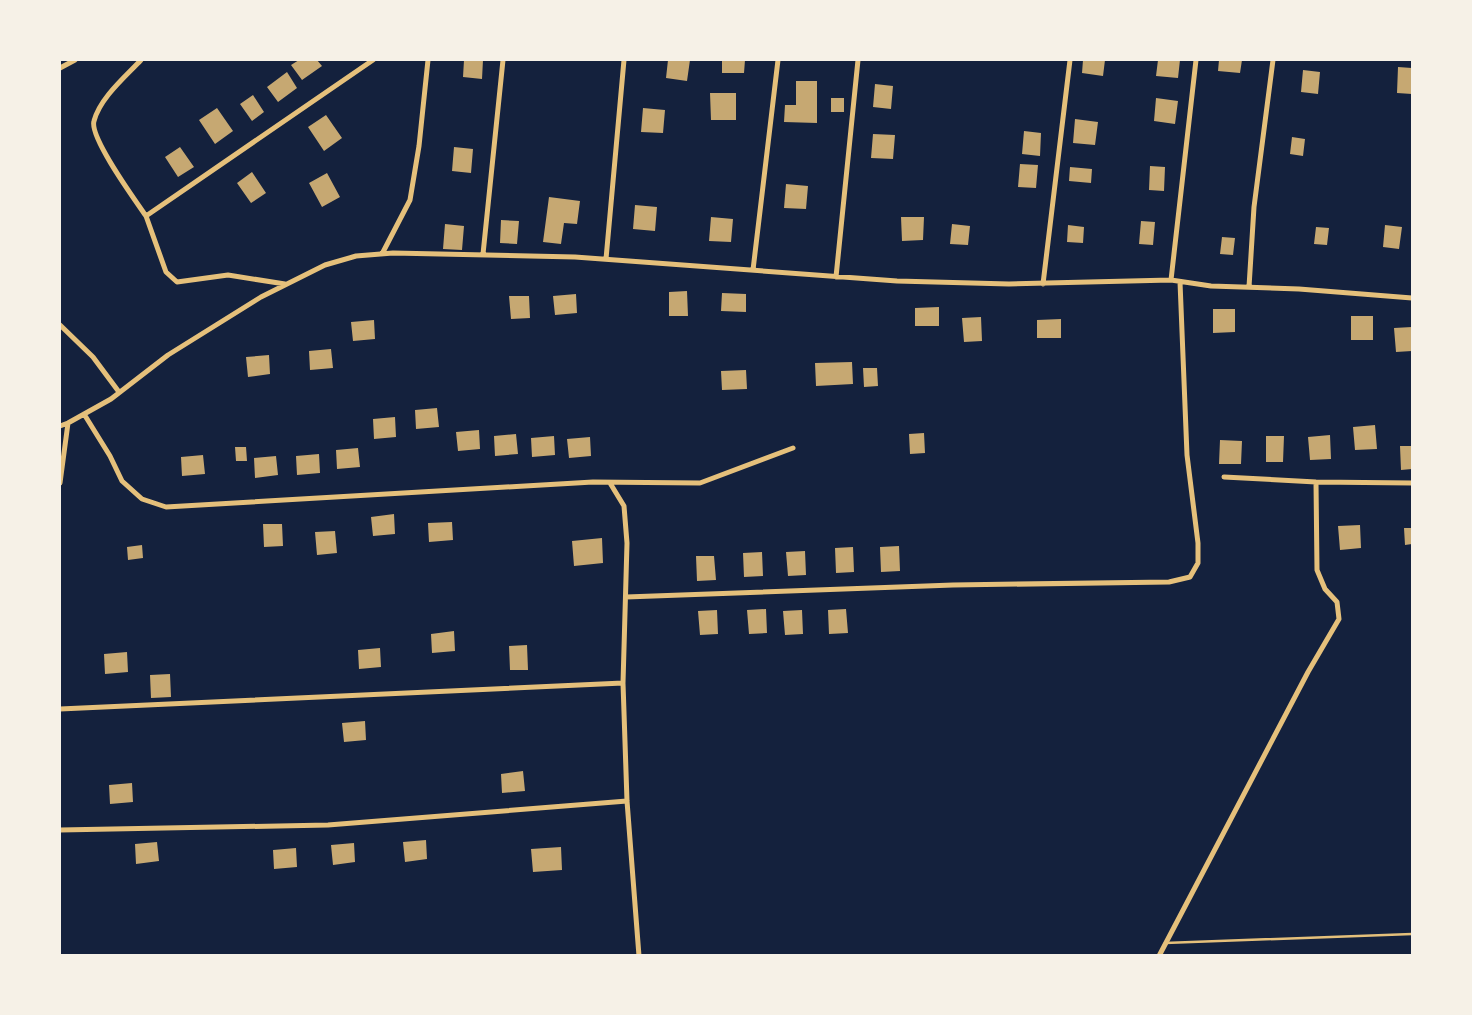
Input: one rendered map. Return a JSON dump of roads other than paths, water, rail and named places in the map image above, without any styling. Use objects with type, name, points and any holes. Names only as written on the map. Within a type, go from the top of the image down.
[{"type":"street","points":[[60,68],[75,60]]},
{"type":"street","points":[[141,60],[103,102],[93,122],[96,138],[146,216],[166,272],[177,282],[228,275],[286,285]]},
{"type":"street","points":[[146,216],[373,60]]},
{"type":"street","points":[[382,254],[411,200],[428,60]]},
{"type":"street","points":[[483,254],[503,60]]},
{"type":"street","points":[[606,259],[623,60]]},
{"type":"street","points":[[753,270],[778,60]]},
{"type":"street","points":[[836,277],[858,60]]},
{"type":"street","points":[[1043,284],[1070,60]]},
{"type":"street","points":[[1171,280],[1196,60]]},
{"type":"street","points":[[1249,287],[1254,207],[1273,60]]},
{"type":"street","points":[[60,426],[119,392],[208,328],[326,265],[356,256],[483,254],[606,259],[836,277],[1009,284],[1171,280],[1412,298]]},
{"type":"street","points":[[626,597],[953,585],[1169,582],[1190,577],[1198,564],[1198,543],[1187,455],[1180,282]]},
{"type":"street","points":[[60,325],[93,357],[119,392]]},
{"type":"street","points":[[84,414],[122,481],[142,499],[166,507],[593,482],[700,483],[793,448]]},
{"type":"street","points":[[60,483],[68,423]]},
{"type":"street","points":[[1224,477],[1412,483]]},
{"type":"street","points":[[1159,956],[1308,672],[1339,619],[1337,602],[1325,589],[1318,570],[1316,482]]},
{"type":"street","points":[[610,483],[624,506],[627,543],[623,683],[627,801],[639,956]]},
{"type":"street","points":[[60,709],[623,683]]},
{"type":"street","points":[[60,830],[328,825],[627,801]]},
{"type":"lane","points":[[1166,943],[1412,934]]}]
